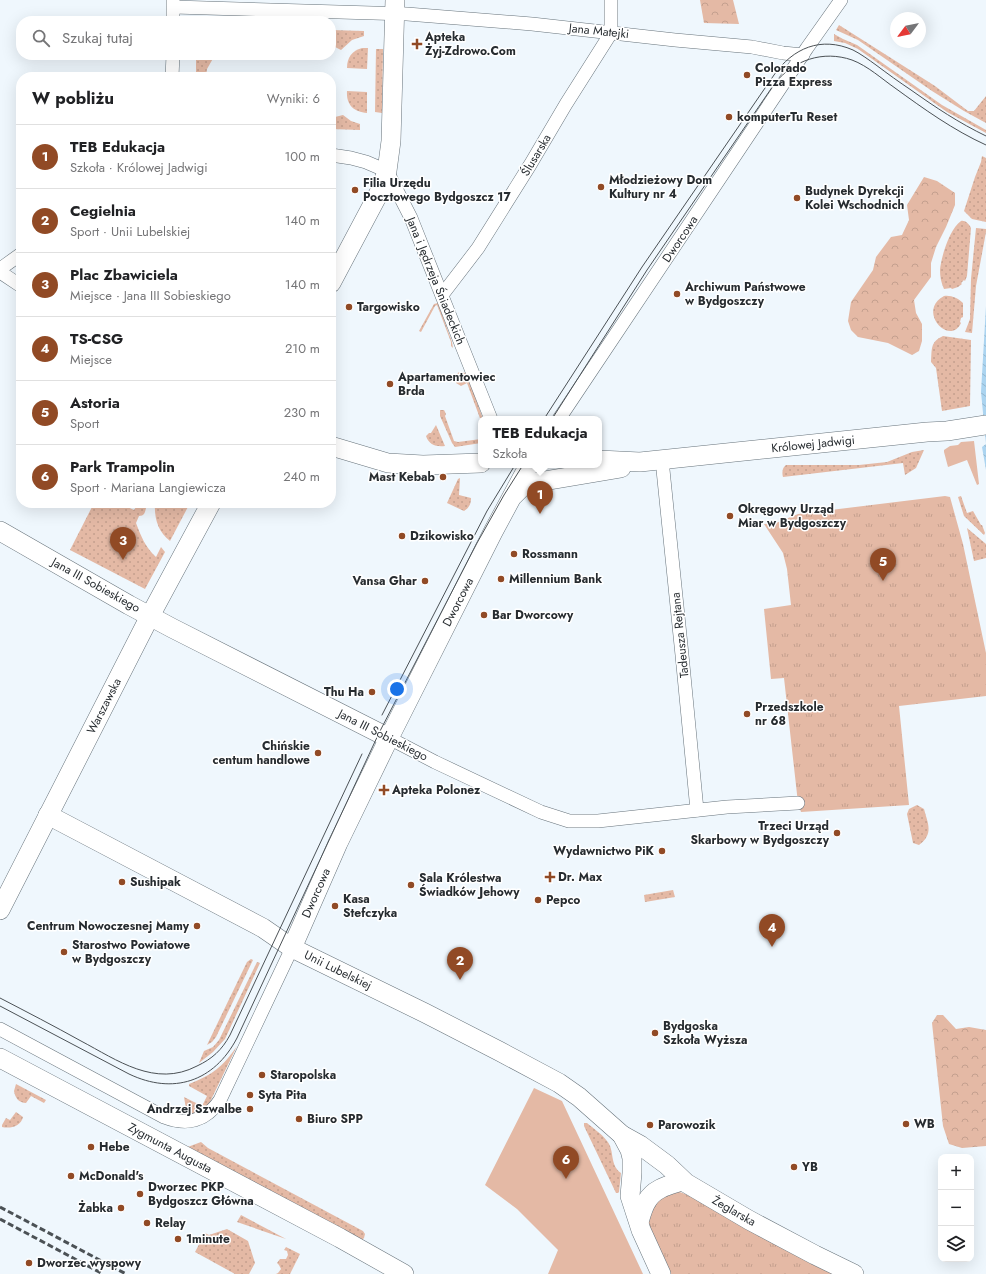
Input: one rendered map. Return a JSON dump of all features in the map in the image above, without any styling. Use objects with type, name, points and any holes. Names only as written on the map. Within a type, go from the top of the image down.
[{"type":"street","points":[[610,0],[611,32]]},
{"type":"street","name":"Dworcowa","points":[[561,416],[841,0]]},
{"type":"street","points":[[173,16],[174,3]]},
{"type":"street","name":"Jana Matejki","points":[[174,3],[395,6],[532,24],[752,47],[803,55]]},
{"type":"street","points":[[336,274],[381,189],[387,171],[391,141],[395,6]]},
{"type":"street","name":"Ślusarska","points":[[442,295],[478,248],[611,32]]},
{"type":"street","points":[[172,72],[173,60]]},
{"type":"street","points":[[336,156],[366,162],[387,171]]},
{"type":"street","name":"Jana i Jędrzeja Śniadeckich","points":[[387,171],[411,218],[490,416]]},
{"type":"street","points":[[0,269],[16,258]]},
{"type":"street","points":[[0,272],[16,283]]},
{"type":"street","name":"Królowej Jadwigi","points":[[602,460],[640,462],[662,460],[986,425]]},
{"type":"street","points":[[336,447],[388,463],[423,465],[478,463]]},
{"type":"street","name":"Tadeusza Rejtana","points":[[662,460],[697,810]]},
{"type":"street","name":"Królowej Jadwigi","points":[[514,495],[522,487],[532,483],[618,469],[640,462]]},
{"type":"street","name":"Dworcowa","points":[[0,1029],[164,1117],[175,1121],[191,1121],[206,1115],[217,1105],[292,948],[338,843],[528,468]]},
{"type":"street","name":"Warszawska","points":[[0,910],[150,616],[208,508]]},
{"type":"street","name":"Jana III Sobieskiego","points":[[0,531],[150,616],[429,758],[541,812],[569,821],[598,821],[727,807],[798,803]]},
{"type":"street","name":"Unii Lubelskiej","points":[[48,815],[263,928],[292,948],[425,1013],[560,1084],[579,1097],[622,1135]]},
{"type":"street","name":"Zygmunta Augusta","points":[[0,1058],[340,1238],[404,1274]]},
{"type":"street","points":[[622,1135],[630,1150],[632,1158],[630,1196],[644,1239],[661,1274]]},
{"type":"street","name":"Żeglarska","points":[[622,1135],[640,1145],[667,1165],[682,1181],[749,1220],[854,1274]]},
{"type":"street","points":[[639,1222],[646,1202],[653,1194],[664,1187],[682,1181]]},
{"type":"green space","points":[[700,0],[733,0],[739,24],[704,23]]},
{"type":"green space","points":[[839,25],[935,86],[968,111],[974,111],[986,96],[986,123],[932,91],[858,40],[836,30]]},
{"type":"green space","points":[[336,30],[364,31],[364,36],[352,40],[341,50],[336,48]]},
{"type":"green space","points":[[834,34],[857,45],[942,105],[986,130],[986,133],[947,112],[858,49],[845,43],[834,41]]},
{"type":"green space","points":[[362,48],[368,48],[367,69],[347,68],[351,55],[355,51]]},
{"type":"green space","points":[[376,49],[383,49],[382,113],[375,112]]},
{"type":"green space","points":[[196,60],[212,60],[207,72],[196,72]]},
{"type":"green space","points":[[347,91],[367,92],[367,113],[358,111],[349,104]]},
{"type":"green space","points":[[343,115],[351,121],[360,124],[360,130],[336,129],[336,117]]},
{"type":"green space","points":[[982,156],[986,158],[986,222],[972,219],[964,211]]},
{"type":"green space","points":[[924,177],[937,181],[955,193],[955,205],[936,247],[931,263],[931,277],[914,300],[916,313],[922,324],[922,341],[919,351],[912,355],[888,343],[858,337],[851,330],[848,321],[851,302],[873,270],[876,257],[891,237],[902,235],[909,220],[907,205]]},
{"type":"green space","points":[[961,221],[967,223],[971,228],[967,276],[965,281],[964,280],[958,287],[944,289],[941,282],[940,272],[942,258],[953,230]]},
{"type":"green space","points":[[976,228],[986,229],[986,232],[976,286],[972,333],[965,332],[970,319],[971,279]]},
{"type":"green space","points":[[944,296],[954,297],[963,303],[963,317],[961,318],[961,323],[956,329],[950,331],[943,329],[934,317],[933,310],[936,302]]},
{"type":"green space","points":[[438,303],[453,348],[437,305],[435,306],[421,332],[419,331],[434,304]]},
{"type":"green space","points":[[943,336],[971,340],[970,406],[942,411],[936,368],[931,362],[932,346],[939,338]]},
{"type":"green space","points":[[459,372],[467,373],[482,416],[479,416],[467,383],[461,386],[456,383],[456,375]]},
{"type":"green space","points":[[440,410],[444,410],[454,441],[458,442],[478,439],[478,443],[455,447],[440,416]]},
{"type":"green space","points":[[436,425],[445,446],[433,445],[427,439],[426,436],[431,433]]},
{"type":"green space","points":[[974,441],[979,484],[977,485],[967,460],[948,467],[944,452],[944,450],[950,446],[958,445],[961,442]]},
{"type":"green space","points":[[924,450],[916,468],[905,475],[903,463],[783,477],[782,472],[786,465],[859,465],[887,462],[912,452]]},
{"type":"green space","points":[[460,478],[459,495],[471,498],[469,506],[464,511],[447,503],[458,479]]},
{"type":"green space","points":[[945,496],[950,497],[963,544],[986,653],[986,696],[899,706],[909,805],[801,812],[798,803],[784,678],[771,679],[764,609],[791,605],[787,569],[783,553],[764,524],[776,523],[798,514]]},
{"type":"green space","points":[[961,496],[967,513],[973,511],[982,525],[985,533],[984,535],[964,516],[958,497]]},
{"type":"green space","points":[[91,508],[130,508],[134,510],[135,508],[146,508],[144,514],[139,516],[136,523],[146,545],[156,557],[161,547],[165,552],[145,589],[70,550]]},
{"type":"green space","points":[[155,508],[187,508],[170,541],[162,533],[155,514]]},
{"type":"green space","points":[[967,528],[986,544],[986,558],[974,561]]},
{"type":"green space","points":[[917,805],[924,809],[929,828],[927,837],[919,845],[913,843],[907,814],[909,809]]},
{"type":"green space","points":[[673,890],[675,897],[645,902],[644,895]]},
{"type":"green space","points":[[251,959],[253,960],[216,1037],[207,1045],[247,962]]},
{"type":"green space","points":[[257,962],[260,963],[225,1039],[213,1052],[199,1063],[204,1051],[213,1047],[219,1040]]},
{"type":"green space","points":[[937,1015],[943,1015],[956,1029],[969,1027],[986,1030],[986,1146],[962,1148],[949,1144],[943,1126],[932,1023]]},
{"type":"green space","points":[[237,1046],[209,1104],[200,1111],[187,1115],[184,1097],[202,1106],[207,1096],[189,1086],[189,1084],[216,1070],[227,1060]]},
{"type":"green space","points":[[16,1084],[46,1100],[44,1103],[31,1096],[26,1103],[21,1102],[16,1098],[14,1091]]},
{"type":"green space","points":[[534,1088],[562,1101],[643,1274],[548,1274],[558,1250],[517,1209],[485,1185]]},
{"type":"green space","points":[[16,1112],[23,1117],[20,1123],[9,1128],[2,1127],[6,1118],[10,1120]]},
{"type":"green space","points":[[584,1123],[587,1123],[605,1138],[611,1149],[613,1162],[617,1170],[621,1173],[618,1193],[616,1193],[584,1126]]},
{"type":"green space","points":[[201,1142],[208,1148],[363,1231],[365,1234],[364,1238],[362,1240],[185,1148]]},
{"type":"green space","points":[[677,1191],[688,1195],[838,1274],[669,1274],[648,1227],[649,1214],[656,1201]]},
{"type":"green space","points":[[241,1215],[286,1239],[237,1222]]},
{"type":"green space","points":[[227,1229],[248,1241],[255,1263],[249,1274],[235,1274],[195,1252],[205,1233],[209,1235]]},
{"type":"green space","points":[[286,1247],[300,1254],[290,1274],[276,1274],[281,1269],[277,1263],[280,1259],[286,1259],[288,1255],[287,1251],[284,1250]]},
{"type":"water","points":[[986,306],[986,444],[981,392]]},
{"type":"water","points":[[986,444],[986,470],[982,447]]},
{"type":"tram line","points":[[546,416],[642,267],[774,75],[790,58],[799,52],[809,47],[830,44],[853,50],[938,109],[986,136]]},
{"type":"tram line","points":[[554,416],[647,270],[775,83],[791,68],[810,59],[820,57],[841,57],[852,60],[869,69],[939,119],[986,145]]},
{"type":"tram line","points":[[382,715],[487,511],[513,468]]},
{"type":"tram line","points":[[0,1006],[129,1074],[145,1080],[161,1083],[176,1083],[191,1080],[204,1074],[217,1065],[228,1053],[237,1038],[379,733],[477,543],[521,468]]},
{"type":"tram line","points":[[0,998],[122,1063],[151,1073],[166,1074],[181,1072],[197,1066],[216,1054],[230,1035],[362,754]]},
{"type":"railway","points":[[0,1207],[126,1274]]},
{"type":"railway","points":[[0,1219],[103,1274]]},
{"type":"place","name":"Apteka Żyj-Zdrowo.Com","points":[[417,44]]},
{"type":"place","name":"Colorado Pizza Express","points":[[747,75]]},
{"type":"place","name":"komputerTu Reset","points":[[729,117]]},
{"type":"place","name":"Młodzieżowy Dom Kultury nr 4","points":[[601,187]]},
{"type":"place","name":"Filia Urzędu Pocztowego Bydgoszcz 17","points":[[355,190]]},
{"type":"place","name":"Budynek Dyrekcji Kolei Wschodnich","points":[[797,198]]},
{"type":"place","name":"Archiwum Państwowe w Bydgoszczy","points":[[677,294]]},
{"type":"place","name":"Targowisko","points":[[349,307]]},
{"type":"place","name":"Apartamentowiec Brda","points":[[390,384]]},
{"type":"place","name":"Mast Kebab","points":[[443,477]]},
{"type":"place","name":"TEB Edukacja","points":[[540,514]]},
{"type":"place","name":"Okręgowy Urząd Miar w Bydgoszczy","points":[[730,516]]},
{"type":"place","name":"Dzikowisko","points":[[402,536]]},
{"type":"place","name":"Rossmann","points":[[514,554]]},
{"type":"place","name":"Plac Zbawiciela","points":[[123,560]]},
{"type":"place","name":"Millennium Bank","points":[[501,579]]},
{"type":"place","name":"Vansa Ghar","points":[[425,581]]},
{"type":"place","name":"Astoria","points":[[883,581]]},
{"type":"place","name":"Bar Dworcowy","points":[[484,615]]},
{"type":"place","name":"Thu Ha","points":[[372,692]]},
{"type":"place","name":"Przedszkole nr 68","points":[[747,714]]},
{"type":"place","name":"Chińskie centum handlowe","points":[[318,753]]},
{"type":"place","name":"Apteka Polonez","points":[[384,790]]},
{"type":"place","name":"Trzeci Urząd Skarbowy w Bydgoszczy","points":[[837,833]]},
{"type":"place","name":"Wydawnictwo PiK","points":[[662,851]]},
{"type":"place","name":"Dr. Max","points":[[550,877]]},
{"type":"place","name":"Sushipak","points":[[122,882]]},
{"type":"place","name":"Sala Królestwa Świadków Jehowy","points":[[411,885]]},
{"type":"place","name":"Pepco","points":[[538,900]]},
{"type":"place","name":"Kasa Stefczyka","points":[[335,906]]},
{"type":"place","name":"Centrum Nowoczesnej Mamy","points":[[197,926]]},
{"type":"place","name":"TS-CSG","points":[[772,947]]},
{"type":"place","name":"Starostwo Powiatowe w Bydgoszczy","points":[[64,952]]},
{"type":"place","name":"Cegielnia","points":[[460,980]]},
{"type":"place","name":"Bydgoska Szkoła Wyższa","points":[[655,1033]]},
{"type":"place","name":"Staropolska","points":[[262,1075]]},
{"type":"place","name":"Syta Pita","points":[[250,1095]]},
{"type":"place","name":"Andrzej Szwalbe","points":[[250,1109]]},
{"type":"place","name":"Biuro SPP","points":[[299,1119]]},
{"type":"place","name":"WB","points":[[906,1124]]},
{"type":"place","name":"Parowozik","points":[[650,1125]]},
{"type":"place","name":"Hebe","points":[[91,1147]]},
{"type":"place","name":"YB","points":[[794,1167]]},
{"type":"place","name":"McDonald's","points":[[71,1176]]},
{"type":"place","name":"Park Trampolin","points":[[566,1179]]},
{"type":"place","name":"Dworzec PKP Bydgoszcz Główna","points":[[140,1194]]},
{"type":"place","name":"Żabka","points":[[121,1208]]},
{"type":"place","name":"Relay","points":[[147,1223]]},
{"type":"place","name":"1minute","points":[[178,1239]]},
{"type":"place","name":"Dworzec wyspowy","points":[[29,1263]]}]
